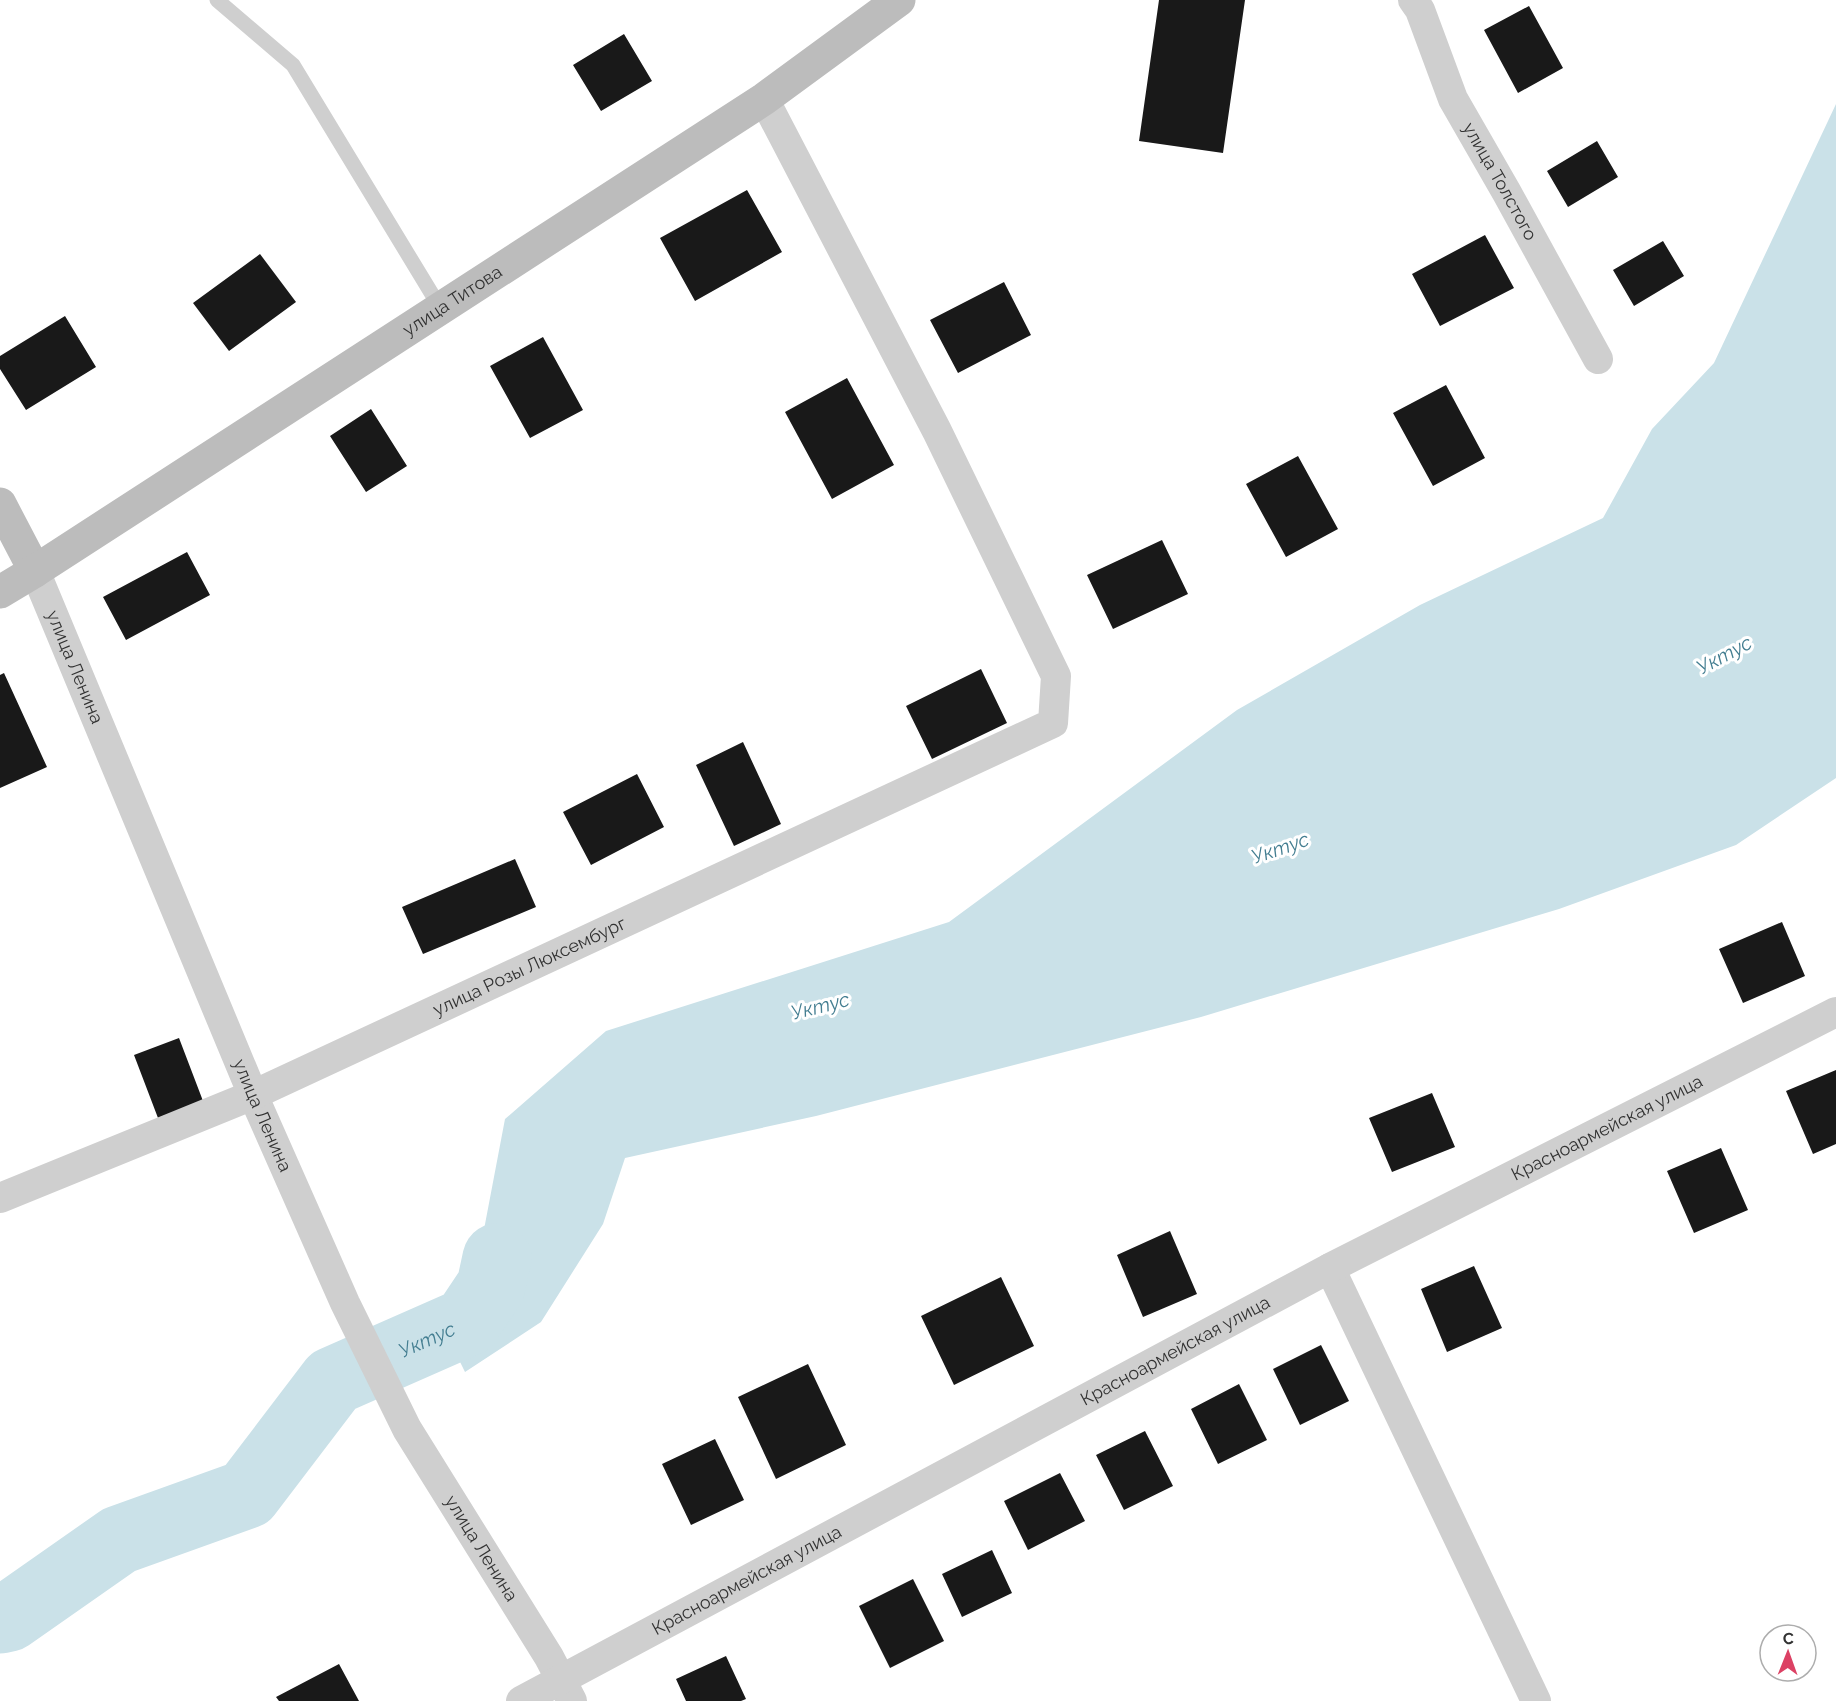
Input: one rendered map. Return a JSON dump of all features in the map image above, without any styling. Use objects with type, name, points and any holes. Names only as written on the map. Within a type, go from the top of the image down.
[{"type":"street","name":"улица Титова","points":[[0,592],[764,99],[899,0]]},
{"type":"street","name":"улица Толстого","points":[[1413,0],[1420,10],[1453,99],[1598,359]]},
{"type":"street","name":"улица Розы Люксембург","points":[[0,1198],[253,1095],[1053,723],[1056,676],[937,431],[764,99]]},
{"type":"street","name":"улица Ленина","points":[[0,504],[35,571],[253,1095],[345,1303],[407,1429],[567,1690]]},
{"type":"street","name":"Красноармейская улица","points":[[521,1701],[567,1690],[1330,1268],[1836,1012]]},
{"type":"street","points":[[1330,1268],[1536,1701]]},
{"type":"lane","points":[[217,0],[293,65],[441,309]]},
{"type":"water","points":[[1836,104],[1836,778],[1736,845],[1559,909],[1201,1017],[816,1116],[625,1158],[603,1224],[541,1322],[465,1372],[435,1311],[482,1240],[505,1119],[606,1031],[949,922],[1237,710],[1420,605],[1603,518],[1652,429],[1714,363]]},
{"type":"building","points":[[1159,0],[1245,0],[1223,153],[1139,141]]},
{"type":"building","points":[[1529,6],[1563,68],[1518,93],[1484,30]]},
{"type":"building","points":[[624,34],[652,81],[601,111],[573,65]]},
{"type":"building","points":[[1597,141],[1618,177],[1568,207],[1547,171]]},
{"type":"building","points":[[747,190],[782,252],[695,301],[660,238]]},
{"type":"building","points":[[1485,235],[1514,288],[1440,326],[1412,274]]},
{"type":"building","points":[[1663,241],[1684,276],[1634,306],[1613,270]]},
{"type":"building","points":[[260,254],[296,302],[229,351],[193,303]]},
{"type":"building","points":[[1004,282],[1031,335],[958,373],[930,320]]},
{"type":"building","points":[[65,316],[96,367],[26,410],[0,369],[0,356]]},
{"type":"building","points":[[543,337],[583,410],[530,438],[490,366]]},
{"type":"building","points":[[847,378],[894,465],[832,499],[785,412]]},
{"type":"building","points":[[1446,385],[1485,458],[1433,486],[1393,413]]},
{"type":"building","points":[[371,409],[407,466],[366,492],[330,436]]},
{"type":"building","points":[[1298,456],[1338,529],[1286,557],[1246,484]]},
{"type":"building","points":[[1162,540],[1188,594],[1113,629],[1087,575]]},
{"type":"building","points":[[187,552],[210,595],[126,640],[103,597]]},
{"type":"building","points":[[981,669],[1007,723],[932,759],[906,706]]},
{"type":"building","points":[[4,673],[47,767],[0,788],[0,675]]},
{"type":"building","points":[[743,742],[781,824],[734,846],[696,765]]},
{"type":"building","points":[[637,774],[664,827],[591,865],[563,812]]},
{"type":"building","points":[[515,859],[536,907],[423,954],[402,907]]},
{"type":"building","points":[[1782,922],[1805,976],[1743,1003],[1719,949]]},
{"type":"building","points":[[179,1038],[203,1101],[158,1118],[134,1055]]},
{"type":"building","points":[[1836,1070],[1836,1144],[1813,1154],[1786,1091]]},
{"type":"building","points":[[1432,1093],[1455,1147],[1392,1172],[1369,1118]]},
{"type":"building","points":[[1721,1148],[1748,1210],[1694,1233],[1667,1171]]},
{"type":"building","points":[[1170,1231],[1197,1294],[1143,1317],[1117,1255]]},
{"type":"building","points":[[1474,1266],[1502,1328],[1447,1352],[1421,1289]]},
{"type":"building","points":[[1001,1277],[1034,1346],[954,1385],[921,1316]]},
{"type":"building","points":[[1321,1345],[1349,1401],[1300,1425],[1273,1369]]},
{"type":"building","points":[[808,1364],[846,1445],[776,1479],[738,1397]]},
{"type":"building","points":[[1239,1384],[1267,1440],[1218,1464],[1191,1409]]},
{"type":"building","points":[[1145,1431],[1173,1486],[1124,1510],[1096,1455]]},
{"type":"building","points":[[715,1439],[744,1500],[691,1525],[662,1464]]},
{"type":"building","points":[[1060,1473],[1085,1521],[1028,1550],[1004,1501]]},
{"type":"building","points":[[992,1550],[1012,1593],[962,1617],[942,1574]]},
{"type":"building","points":[[913,1579],[944,1641],[890,1668],[859,1606]]},
{"type":"building","points":[[726,1656],[746,1699],[741,1701],[686,1701],[676,1679]]},
{"type":"building","points":[[339,1664],[359,1701],[279,1701],[276,1697]]},
{"type":"waterway","name":"Уктус","points":[[0,1619],[9,1617],[119,1540],[247,1494],[333,1381],[467,1322],[491,1286],[497,1258]]}]
